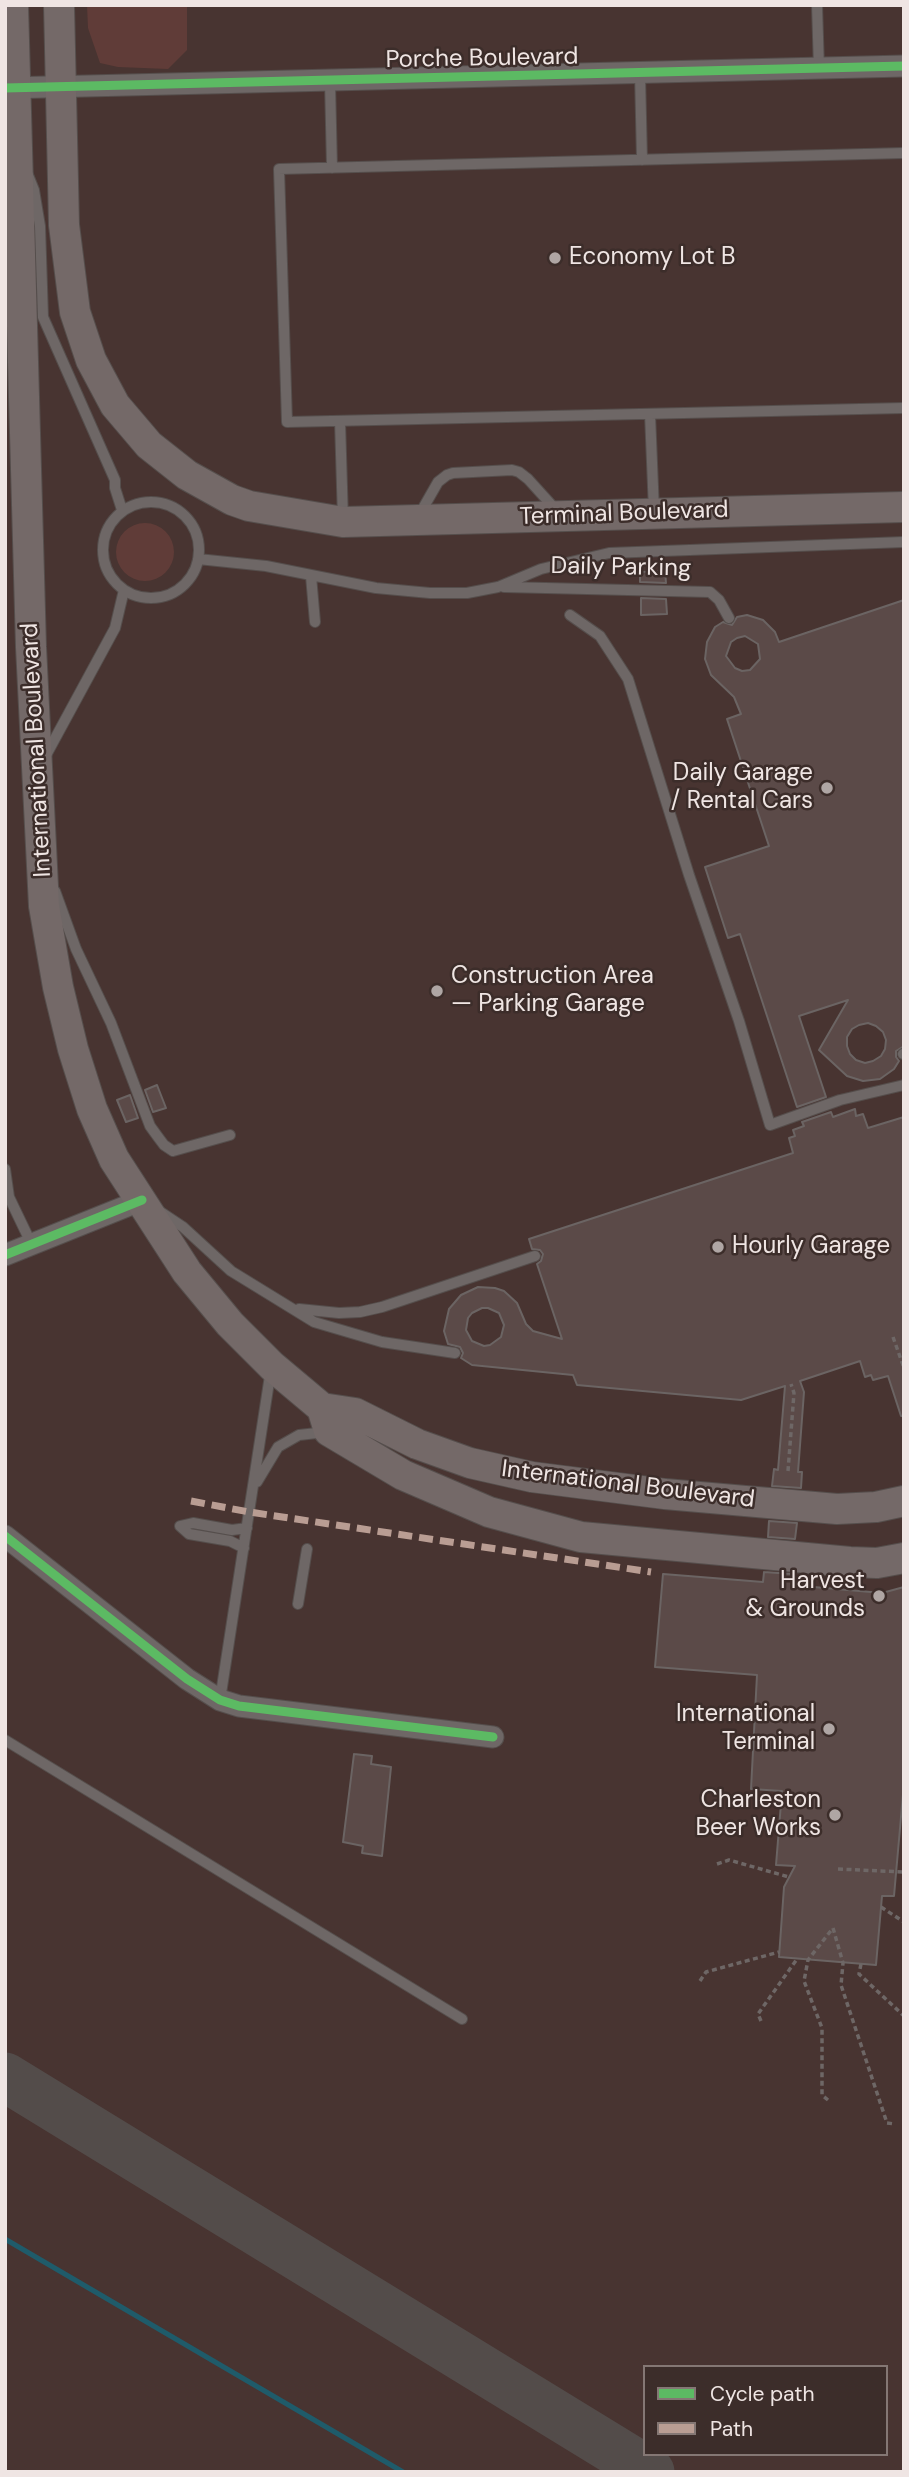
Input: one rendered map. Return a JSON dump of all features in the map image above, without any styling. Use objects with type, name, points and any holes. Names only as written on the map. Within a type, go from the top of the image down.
[{"type":"main road","name":"International Boulevard","points":[[13,5],[10,88],[17,155],[31,647],[44,906],[49,943],[73,1049],[100,1130],[114,1159],[207,1299],[326,1420],[404,1475],[459,1501],[514,1520],[580,1537],[865,1563],[904,1558]]},
{"type":"main road","points":[[59,5],[64,225],[72,297],[91,360],[115,405],[149,444],[187,475],[208,487],[250,506],[343,522]]},
{"type":"main road","name":"Terminal Boulevard","points":[[343,522],[904,506]]},
{"type":"main road","name":"International Boulevard","points":[[326,1420],[355,1413],[417,1444],[470,1463],[533,1477],[665,1494],[837,1509],[876,1507],[904,1501]]},
{"type":"street","name":"Porche Boulevard","points":[[10,88],[904,66]]},
{"type":"street","points":[[5,1255],[142,1200]]},
{"type":"street","points":[[5,1536],[187,1679],[220,1700],[239,1706],[493,1737]]},
{"type":"lane","points":[[817,5],[819,69]]},
{"type":"lane","points":[[640,74],[642,160]]},
{"type":"lane","points":[[330,82],[332,168]]},
{"type":"lane","points":[[904,153],[279,169],[287,422],[904,408]]},
{"type":"lane","points":[[17,155],[34,190],[38,210],[43,317],[115,480],[114,488],[122,510]]},
{"type":"lane","points":[[650,414],[654,514]]},
{"type":"lane","points":[[340,421],[343,522]]},
{"type":"lane","points":[[416,520],[438,482],[447,475],[453,472],[512,470],[528,479],[561,516]]},
{"type":"lane","points":[[142,503],[158,503],[172,507],[185,516],[194,529],[198,543],[198,559],[183,585],[170,594],[154,598],[138,597],[124,590],[112,578],[105,564],[103,548],[106,532],[122,510],[142,503]]},
{"type":"lane","points":[[198,559],[265,566],[376,588],[467,593],[498,587],[541,569],[609,554],[904,542]]},
{"type":"lane","points":[[311,576],[315,622]]},
{"type":"lane","name":"Daily Parking","points":[[498,587],[710,592],[719,600],[729,618]]},
{"type":"lane","points":[[37,771],[115,628],[124,590]]},
{"type":"lane","points":[[570,615],[600,636],[628,679],[688,875],[739,1021],[770,1125],[840,1100],[904,1085]]},
{"type":"lane","points":[[41,856],[76,949],[111,1023],[150,1126],[158,1138],[173,1151],[230,1135]]},
{"type":"lane","points":[[5,1169],[7,1199],[32,1245]]},
{"type":"lane","points":[[142,1200],[183,1227],[231,1271],[314,1322],[352,1335],[412,1348],[455,1353]]},
{"type":"lane","points":[[293,1308],[320,1312],[360,1312],[383,1307],[535,1256]]},
{"type":"lane","points":[[220,1700],[272,1366]]},
{"type":"lane","points":[[253,1491],[278,1447],[326,1420]]},
{"type":"lane","points":[[244,1548],[230,1541],[189,1534],[180,1526],[192,1523],[232,1530],[247,1528]]},
{"type":"lane","points":[[298,1604],[307,1549]]},
{"type":"lane","points":[[5,1740],[462,2019]]},
{"type":"path","points":[[893,1337],[904,1368]]},
{"type":"path","points":[[788,1471],[794,1393],[791,1384]]},
{"type":"path","points":[[717,1864],[729,1860],[789,1877]]},
{"type":"path","points":[[838,1869],[904,1872]]},
{"type":"path","points":[[881,1907],[904,1922]]},
{"type":"path","points":[[828,2100],[822,2095],[822,2028],[804,1981],[808,1961],[832,1927],[843,1962],[841,1984],[887,2123],[895,2124]]},
{"type":"path","points":[[700,1981],[706,1972],[779,1952]]},
{"type":"path","points":[[761,2021],[758,2014],[797,1959]]},
{"type":"path","points":[[861,1964],[859,1975],[904,2016]]},
{"type":"shaded area","points":[[5,5],[904,5],[904,2472],[5,2472]]},
{"type":"shaded area","points":[[87,5],[187,5],[187,50],[168,69],[118,67],[100,63],[88,28]]},
{"type":"shaded area","points":[[145,523],[161,528],[169,536],[174,552],[169,568],[161,576],[145,581],[129,576],[121,568],[116,552],[121,536],[129,528]]},
{"type":"building","points":[[665,571],[666,583],[640,582],[640,572]]},
{"type":"building","points":[[641,598],[666,599],[667,614],[641,615]]},
{"type":"building","name":"Daily Garage / Rental Cars","points":[[904,600],[904,1046],[896,1051],[899,1061],[894,1069],[880,1079],[863,1081],[847,1076],[819,1050],[848,1000],[799,1016],[826,1097],[797,1107],[740,934],[728,938],[705,867],[769,846],[727,719],[741,714],[734,697],[711,675],[705,659],[707,642],[715,627],[723,622],[732,625],[737,617],[747,615],[763,620],[775,632],[779,642]],"holes":[[[745,636],[758,644],[760,659],[750,670],[742,671],[735,668],[726,656],[731,642]],[[868,1023],[883,1032],[886,1040],[881,1056],[865,1063],[850,1054],[847,1037],[852,1029]]]},
{"type":"building","points":[[157,1085],[166,1108],[153,1112],[145,1090]]},
{"type":"building","points":[[130,1095],[138,1118],[126,1122],[117,1100]]},
{"type":"building","name":"Hourly Garage","points":[[855,1109],[856,1116],[863,1114],[868,1128],[904,1117],[904,1416],[901,1416],[888,1376],[873,1380],[871,1375],[865,1377],[860,1361],[800,1381],[804,1392],[798,1472],[802,1472],[801,1488],[772,1486],[774,1469],[778,1470],[785,1386],[741,1400],[577,1385],[573,1375],[472,1365],[461,1358],[463,1353],[460,1347],[448,1344],[444,1331],[449,1309],[461,1295],[478,1287],[504,1291],[517,1303],[526,1324],[533,1331],[562,1339],[537,1264],[543,1254],[540,1250],[532,1249],[529,1239],[793,1153],[789,1138],[795,1136],[793,1130],[804,1126],[802,1122],[831,1112],[833,1117]],"holes":[[[488,1308],[499,1313],[504,1325],[501,1337],[484,1346],[472,1341],[466,1330],[468,1318],[472,1313]]]},
{"type":"building","points":[[769,1521],[797,1523],[795,1539],[768,1537]]},
{"type":"building","name":"International Terminal","points":[[764,1572],[792,1574],[791,1585],[882,1593],[904,1587],[904,1783],[894,1896],[882,1896],[876,1965],[779,1957],[784,1887],[795,1866],[776,1865],[782,1791],[751,1789],[757,1675],[655,1667],[663,1574],[763,1582]]},
{"type":"building","points":[[354,1754],[372,1756],[371,1764],[391,1767],[382,1856],[362,1853],[363,1846],[343,1842]]},
{"type":"waterway","points":[[5,2239],[403,2472]]},
{"type":"taxiway","points":[[5,2077],[650,2472]]},
{"type":"marked path","points":[[191,1501],[651,1572]]},
{"type":"cycle path","points":[[5,88],[904,66]]},
{"type":"cycle path","points":[[5,1255],[142,1200]]},
{"type":"cycle path","points":[[5,1536],[187,1679],[220,1700],[239,1706],[493,1737]]},
{"type":"place","name":"Economy Lot B","points":[[555,258]]},
{"type":"place","name":"Daily Garage / Rental Cars","points":[[827,788]]},
{"type":"place","name":"Construction Area — Parking Garage","points":[[437,991]]},
{"type":"place","name":"Hourly Garage","points":[[718,1247]]},
{"type":"place","name":"Harvest & Grounds","points":[[879,1596]]},
{"type":"place","name":"International Terminal","points":[[829,1729]]},
{"type":"place","name":"Charleston Beer Works","points":[[835,1815]]}]
